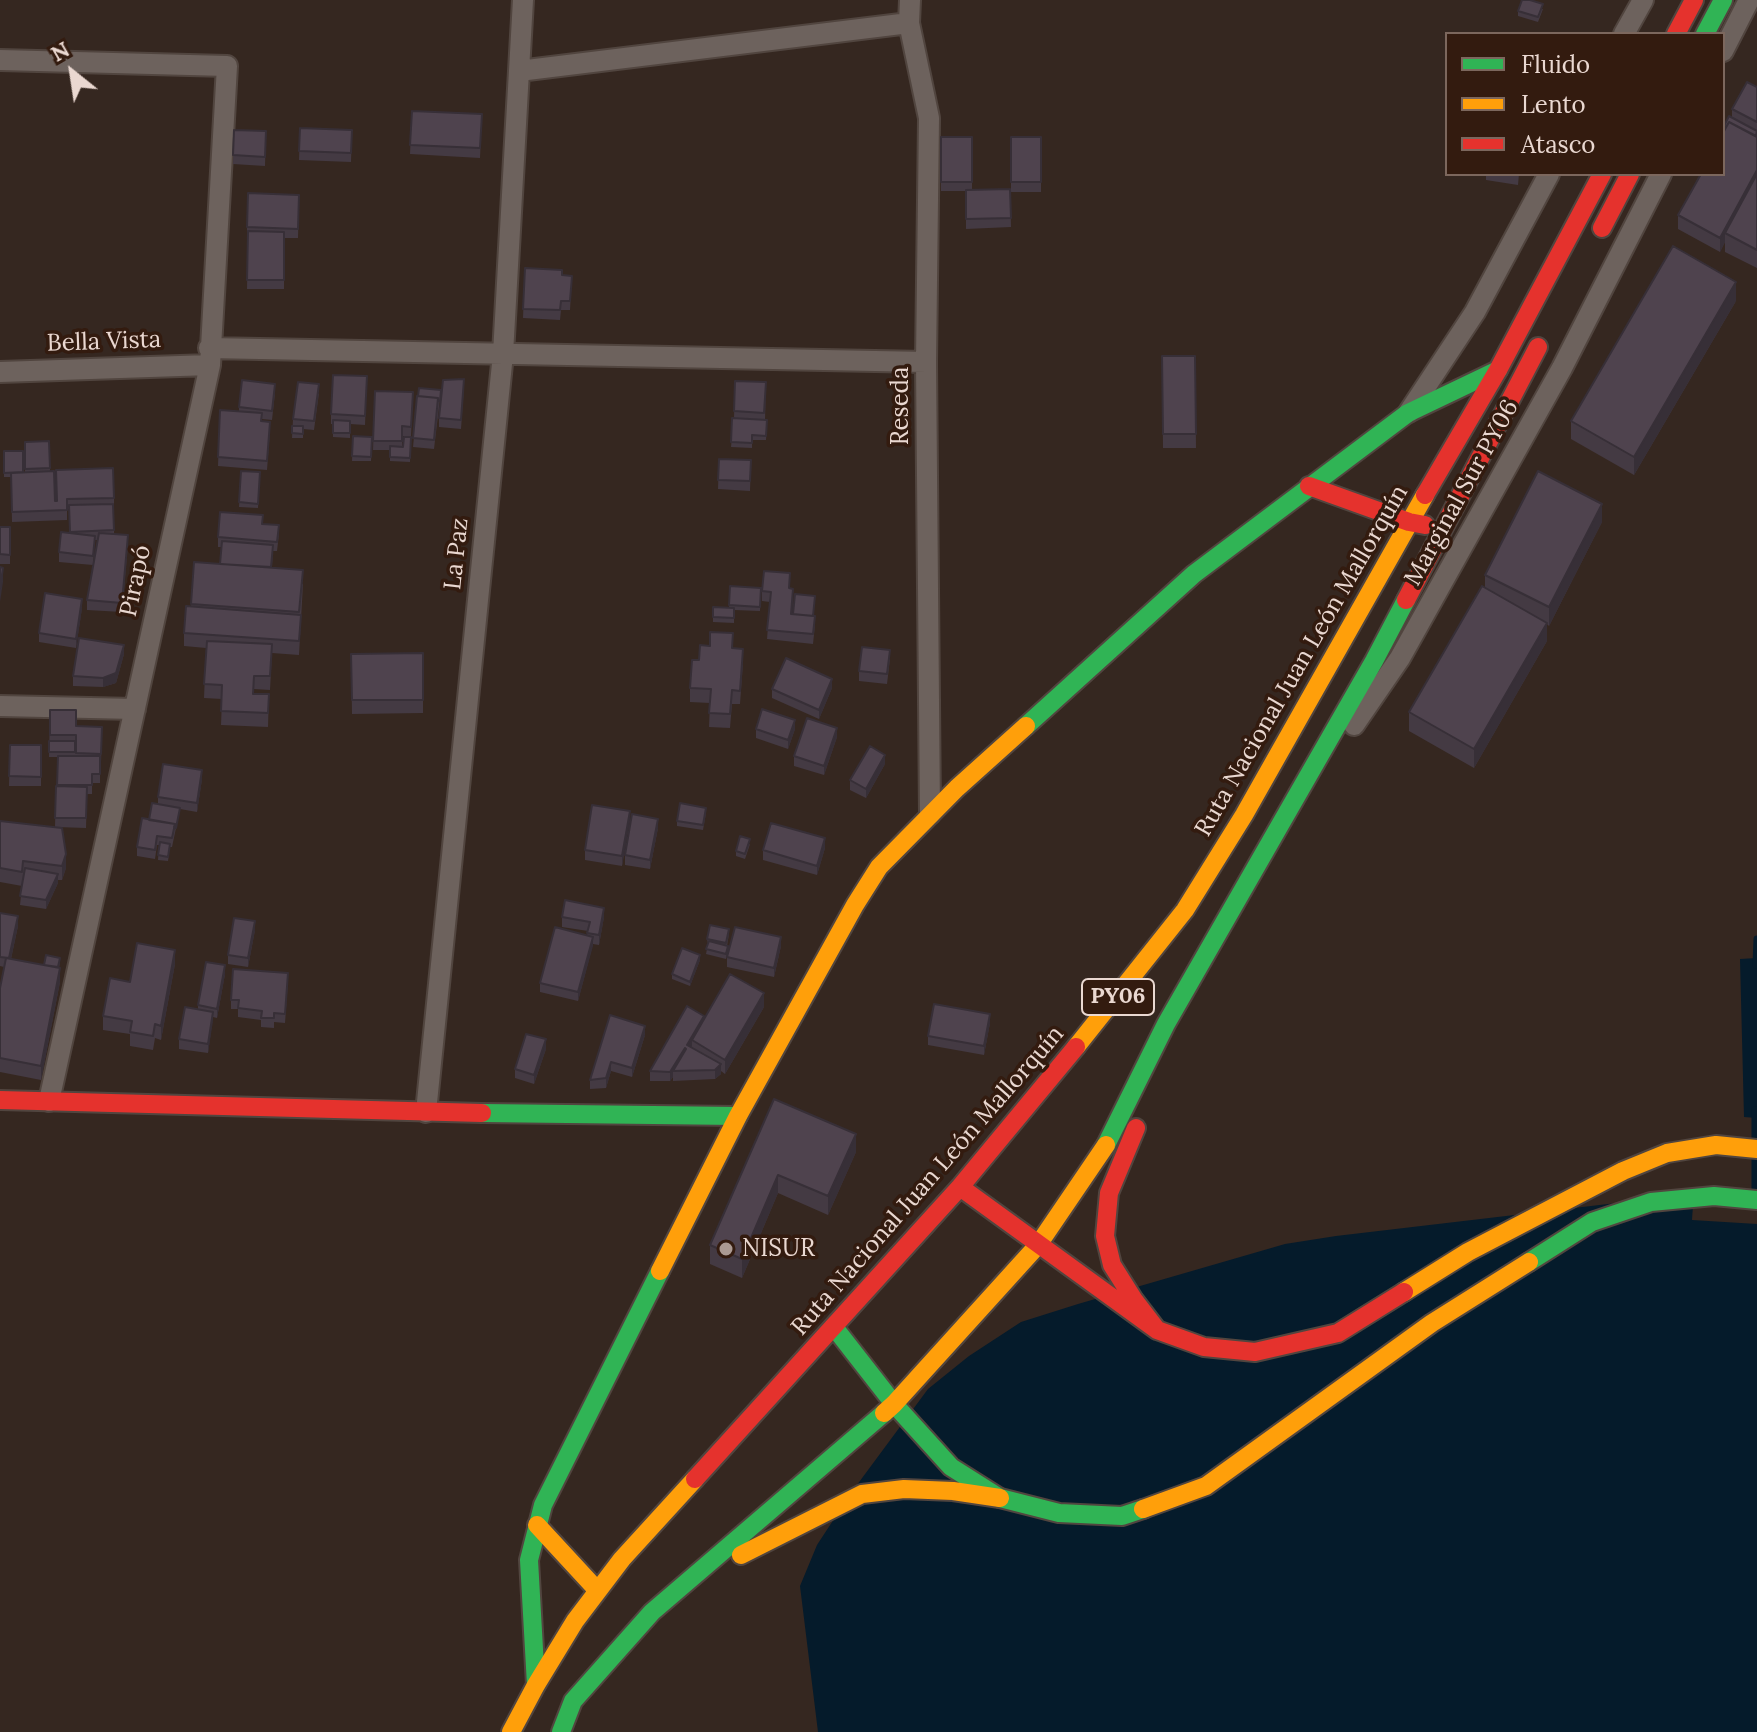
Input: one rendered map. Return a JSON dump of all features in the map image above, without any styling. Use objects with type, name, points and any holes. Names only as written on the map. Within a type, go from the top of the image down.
[{"type":"main road","points":[[1677,32],[1694,0]]},
{"type":"main road","points":[[1706,32],[1723,0]]},
{"type":"main road","name":"Ruta Nacional Juan León Mallorquín","points":[[511,1732],[575,1621],[622,1559],[960,1187],[1110,1007],[1185,910],[1244,815],[1498,370],[1601,176]]},
{"type":"main road","points":[[1594,242],[1629,176]]},
{"type":"main road","name":"PY06","points":[[561,1732],[573,1701],[652,1612],[894,1404],[1038,1245],[1111,1137],[1166,1024],[1374,661],[1544,337]]},
{"type":"main road","points":[[536,1685],[529,1560],[543,1505],[738,1116],[879,867],[930,814],[1194,574],[1408,413],[1498,370]]},
{"type":"main road","points":[[1309,486],[1409,522],[1443,528]]},
{"type":"main road","points":[[1169,1059],[1200,966]]},
{"type":"main road","points":[[0,1100],[426,1112],[738,1116]]},
{"type":"main road","points":[[1143,1113],[1109,1193],[1105,1236],[1112,1265],[1157,1330]]},
{"type":"main road","points":[[960,1187],[1157,1330],[1204,1347],[1255,1352],[1338,1333],[1468,1252],[1623,1171],[1667,1153],[1716,1145],[1757,1149]]},
{"type":"main road","points":[[679,1586],[862,1494],[904,1489],[953,1491],[1000,1498],[1059,1513],[1122,1516],[1206,1486],[1432,1323],[1592,1222],[1651,1202],[1714,1196],[1757,1200]]},
{"type":"main road","points":[[834,1327],[894,1404],[951,1467],[1000,1498]]},
{"type":"main road","points":[[537,1525],[597,1590],[605,1609]]},
{"type":"main road","points":[[573,1701],[598,1644]]},
{"type":"street","name":"La Paz","points":[[426,1112],[503,354],[523,0]]},
{"type":"street","name":"Reseda","points":[[910,0],[909,23],[929,118],[926,362],[930,814]]},
{"type":"street","points":[[1625,32],[1643,0]]},
{"type":"street","points":[[1725,47],[1749,0]]},
{"type":"street","points":[[519,71],[909,23]]},
{"type":"street","name":"Pirapó","points":[[0,60],[227,66],[210,356],[49,1101]]},
{"type":"street","points":[[1408,413],[1475,312],[1548,176]]},
{"type":"street","name":"Marginal Sur PY06","points":[[1282,821],[1369,706],[1400,658],[1562,368],[1660,176]]},
{"type":"street","name":"Bella Vista","points":[[0,372],[210,356],[503,354],[926,362]]},
{"type":"street","points":[[0,706],[135,709]]},
{"type":"water","points":[[1757,958],[1757,1118],[1744,1117],[1740,959]]},
{"type":"water","points":[[1744,1188],[1757,1190],[1757,1732],[818,1732],[800,1586],[817,1545],[851,1493],[928,1389],[969,1356],[1021,1322],[1285,1244]]},
{"type":"pier","points":[[1743,1184],[1757,1186],[1757,1224],[1692,1220],[1694,1190]]},
{"type":"building","points":[[1522,0],[1543,4],[1538,17],[1518,11]]},
{"type":"building","points":[[1747,82],[1757,87],[1757,122],[1732,109]]},
{"type":"building","points":[[412,111],[482,114],[480,148],[410,145]]},
{"type":"building","points":[[1729,116],[1757,131],[1756,136],[1729,122],[1726,127]]},
{"type":"building","points":[[1729,122],[1757,137],[1757,170],[1720,238],[1678,215],[1700,176],[1725,176],[1725,129]]},
{"type":"building","points":[[300,128],[352,130],[351,153],[299,151]]},
{"type":"building","points":[[234,130],[266,131],[265,157],[233,155]]},
{"type":"building","points":[[941,137],[972,137],[972,182],[941,182]]},
{"type":"building","points":[[1011,137],[1041,137],[1041,182],[1011,182]]},
{"type":"building","points":[[1757,174],[1757,250],[1725,233]]},
{"type":"building","points":[[1010,189],[1011,218],[966,219],[966,190]]},
{"type":"building","points":[[248,193],[299,195],[298,229],[247,227]]},
{"type":"building","points":[[248,231],[284,232],[284,280],[247,280]]},
{"type":"building","points":[[1673,246],[1736,282],[1634,457],[1571,421]]},
{"type":"building","points":[[525,268],[562,270],[562,275],[572,276],[570,301],[561,301],[560,310],[523,309]]},
{"type":"building","points":[[1162,356],[1195,356],[1196,434],[1163,434]]},
{"type":"building","points":[[333,375],[367,376],[365,416],[331,414]]},
{"type":"building","points":[[464,379],[461,420],[439,418],[443,380]]},
{"type":"building","points":[[242,380],[275,384],[272,411],[239,407]]},
{"type":"building","points":[[735,381],[766,382],[764,413],[734,411]]},
{"type":"building","points":[[298,382],[319,384],[314,421],[293,419]]},
{"type":"building","points":[[419,388],[441,390],[440,401],[438,398],[418,396]]},
{"type":"building","points":[[375,391],[413,392],[411,427],[402,426],[402,441],[373,441]]},
{"type":"building","points":[[417,396],[438,398],[434,440],[413,438]]},
{"type":"building","points":[[220,410],[262,413],[261,421],[270,422],[267,461],[218,457]]},
{"type":"building","points":[[732,418],[767,420],[766,436],[752,435],[752,443],[731,442]]},
{"type":"building","points":[[333,420],[350,421],[350,433],[333,433]]},
{"type":"building","points":[[292,426],[303,426],[303,434],[292,433]]},
{"type":"building","points":[[353,436],[372,437],[371,457],[352,456]]},
{"type":"building","points":[[404,437],[411,437],[410,458],[390,457],[390,446],[403,447]]},
{"type":"building","points":[[49,441],[50,468],[25,469],[25,442]]},
{"type":"building","points":[[4,451],[23,451],[23,472],[4,473]]},
{"type":"building","points":[[719,459],[751,460],[750,481],[718,480]]},
{"type":"building","points":[[113,468],[114,498],[67,499],[67,510],[12,512],[11,473],[54,471],[57,501],[56,470]]},
{"type":"building","points":[[241,471],[260,472],[258,504],[239,502]]},
{"type":"building","points":[[1538,471],[1602,504],[1549,607],[1485,575]]},
{"type":"building","points":[[113,504],[114,530],[70,532],[69,505]]},
{"type":"building","points":[[220,512],[263,515],[262,524],[279,525],[277,542],[218,537]]},
{"type":"building","points":[[0,527],[10,527],[10,555],[0,554]]},
{"type":"building","points":[[61,532],[95,536],[93,556],[59,552]]},
{"type":"building","points":[[99,533],[128,535],[122,603],[87,600]]},
{"type":"building","points":[[222,541],[273,545],[271,567],[220,564]]},
{"type":"building","points":[[194,562],[303,570],[299,612],[191,604]]},
{"type":"building","points":[[764,571],[790,573],[789,588],[793,589],[791,614],[815,616],[813,634],[767,630],[771,592],[762,591]]},
{"type":"building","points":[[730,586],[761,588],[760,607],[729,605]]},
{"type":"building","points":[[1482,586],[1547,623],[1474,749],[1409,712]]},
{"type":"building","points":[[45,593],[82,599],[76,639],[39,633]]},
{"type":"building","points":[[795,594],[815,596],[813,616],[793,614]]},
{"type":"building","points":[[186,606],[301,615],[299,641],[184,633]]},
{"type":"building","points":[[713,607],[734,608],[734,618],[713,617]]},
{"type":"building","points":[[710,632],[733,633],[732,648],[743,649],[740,691],[732,690],[730,714],[709,713],[711,689],[690,688],[692,660],[699,660],[700,645],[710,646]]},
{"type":"building","points":[[79,638],[124,645],[116,673],[103,678],[73,676]]},
{"type":"building","points":[[207,641],[272,644],[270,676],[254,676],[253,694],[269,694],[268,713],[221,711],[222,685],[204,684]]},
{"type":"building","points":[[862,647],[890,650],[887,674],[859,671]]},
{"type":"building","points":[[423,653],[423,700],[352,700],[351,654]]},
{"type":"building","points":[[786,658],[832,679],[819,710],[772,689]]},
{"type":"building","points":[[762,709],[795,720],[788,740],[756,729]]},
{"type":"building","points":[[50,710],[76,710],[76,726],[102,727],[101,754],[76,753],[76,735],[50,735]]},
{"type":"building","points":[[807,718],[837,728],[824,766],[794,756]]},
{"type":"building","points":[[49,741],[75,741],[75,752],[49,752]]},
{"type":"building","points":[[10,745],[41,745],[41,777],[9,776]]},
{"type":"building","points":[[870,746],[885,755],[866,789],[850,780]]},
{"type":"building","points":[[58,756],[100,756],[100,774],[92,774],[92,785],[57,785]]},
{"type":"building","points":[[163,764],[202,770],[197,803],[158,797]]},
{"type":"building","points":[[56,786],[87,787],[86,818],[55,818]]},
{"type":"building","points":[[152,803],[180,808],[176,828],[175,824],[149,820]]},
{"type":"building","points":[[680,803],[706,808],[703,825],[677,821]]},
{"type":"building","points":[[592,805],[630,811],[622,856],[585,850]]},
{"type":"building","points":[[632,814],[658,819],[650,860],[625,855]]},
{"type":"building","points":[[142,818],[175,824],[172,838],[157,836],[155,850],[137,847]]},
{"type":"building","points":[[0,821],[62,828],[66,854],[62,866],[23,861],[22,872],[0,868]]},
{"type":"building","points":[[771,823],[825,838],[817,866],[763,850]]},
{"type":"building","points":[[740,836],[750,839],[745,854],[736,851]]},
{"type":"building","points":[[160,842],[170,844],[168,857],[158,855]]},
{"type":"building","points":[[25,868],[58,874],[46,900],[20,896]]},
{"type":"building","points":[[565,900],[604,908],[599,935],[587,933],[590,922],[562,917]]},
{"type":"building","points":[[0,913],[18,916],[9,958],[0,957]]},
{"type":"building","points":[[234,918],[255,921],[248,958],[228,955]]},
{"type":"building","points":[[710,925],[729,929],[726,943],[707,939]]},
{"type":"building","points":[[555,927],[593,937],[578,992],[540,983]]},
{"type":"building","points":[[735,927],[781,937],[774,968],[727,957]]},
{"type":"building","points":[[709,941],[728,946],[726,954],[706,949]]},
{"type":"building","points":[[137,943],[175,950],[161,1026],[155,1024],[153,1036],[130,1032],[132,1021],[103,1016],[110,978],[130,982]]},
{"type":"building","points":[[682,948],[700,955],[690,982],[672,974]]},
{"type":"building","points":[[46,955],[60,958],[58,967],[44,965]]},
{"type":"building","points":[[6,958],[60,968],[41,1066],[0,1058],[0,988]]},
{"type":"building","points":[[206,962],[225,965],[217,1009],[198,1005]]},
{"type":"building","points":[[233,969],[288,973],[285,1014],[274,1013],[274,1018],[261,1018],[262,1011],[238,1008],[239,1000],[231,1000]]},
{"type":"building","points":[[730,974],[764,993],[725,1060],[692,1040]]},
{"type":"building","points":[[934,1004],[990,1014],[984,1046],[928,1036]]},
{"type":"building","points":[[687,1006],[704,1016],[687,1045],[721,1064],[715,1070],[673,1071],[685,1048],[670,1072],[650,1071]]},
{"type":"building","points":[[185,1007],[213,1012],[208,1044],[179,1039]]},
{"type":"building","points":[[610,1015],[645,1026],[632,1068],[611,1062],[606,1078],[590,1080]]},
{"type":"building","points":[[526,1034],[546,1039],[534,1075],[515,1069]]},
{"type":"building","points":[[774,1099],[856,1134],[828,1196],[778,1175],[742,1259],[710,1245]]},
{"type":"waterway","points":[[1756,965],[1757,939]]},
{"type":"waterway","points":[[1755,1110],[1755,1141]]},
{"type":"waterway","points":[[1755,1154],[1755,1193]]},
{"type":"traffic: fast","points":[[1706,32],[1723,0]]},
{"type":"traffic: fast","points":[[1026,726],[1194,574],[1408,413],[1498,370]]},
{"type":"traffic: fast","points":[[1106,1145],[1166,1024],[1406,600]]},
{"type":"traffic: fast","points":[[482,1113],[738,1116]]},
{"type":"traffic: fast","points":[[1529,1262],[1592,1222],[1651,1202],[1714,1196],[1757,1200]]},
{"type":"traffic: fast","points":[[536,1685],[529,1560],[543,1505],[660,1271]]},
{"type":"traffic: fast","points":[[834,1327],[894,1404],[951,1467],[1000,1498],[1059,1513],[1122,1516],[1143,1509]]},
{"type":"traffic: fast","points":[[561,1732],[573,1701],[652,1612],[884,1413]]},
{"type":"traffic: slow","points":[[1076,1047],[1185,910],[1244,815],[1425,495]]},
{"type":"traffic: slow","points":[[660,1271],[738,1116],[879,867],[957,788],[1026,726]]},
{"type":"traffic: slow","points":[[884,1413],[1038,1245],[1106,1145]]},
{"type":"traffic: slow","points":[[1404,1292],[1468,1252],[1623,1171],[1667,1153],[1716,1145],[1757,1149]]},
{"type":"traffic: slow","points":[[1143,1509],[1206,1486],[1432,1323],[1529,1262]]},
{"type":"traffic: slow","points":[[511,1732],[575,1621],[622,1559],[695,1479]]},
{"type":"traffic: slow","points":[[741,1555],[862,1494],[904,1489],[953,1491],[1000,1498]]},
{"type":"traffic: slow","points":[[537,1525],[597,1590]]},
{"type":"traffic: jam","points":[[1677,32],[1694,0]]},
{"type":"traffic: jam","points":[[1425,495],[1498,370],[1601,176]]},
{"type":"traffic: jam","points":[[1602,228],[1629,176]]},
{"type":"traffic: jam","points":[[1406,600],[1538,347]]},
{"type":"traffic: jam","points":[[1309,486],[1425,525]]},
{"type":"traffic: jam","points":[[695,1479],[960,1187],[1076,1047]]},
{"type":"traffic: jam","points":[[0,1100],[482,1113]]},
{"type":"traffic: jam","points":[[1136,1128],[1109,1193],[1105,1236],[1112,1265],[1157,1330]]},
{"type":"traffic: jam","points":[[960,1187],[1157,1330],[1204,1347],[1255,1352],[1338,1333],[1404,1292]]},
{"type":"place","name":"NISUR","points":[[726,1249]]}]
